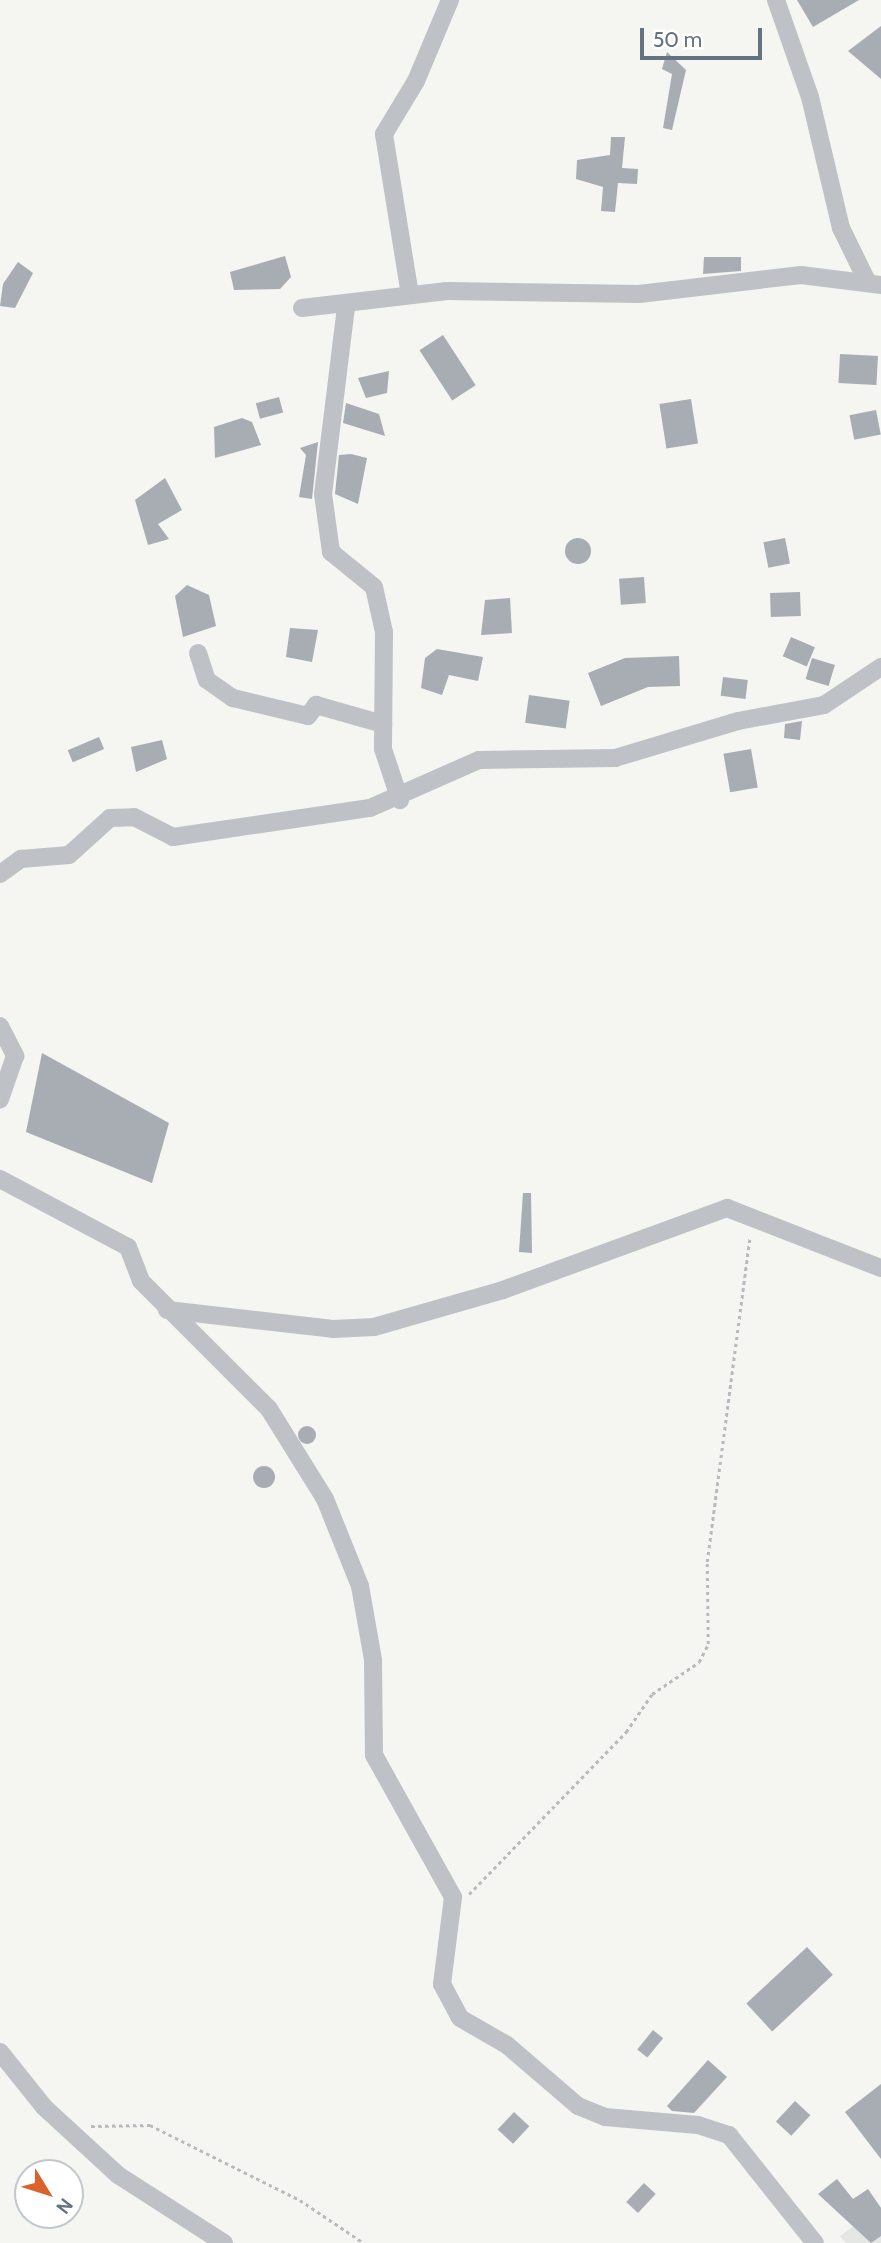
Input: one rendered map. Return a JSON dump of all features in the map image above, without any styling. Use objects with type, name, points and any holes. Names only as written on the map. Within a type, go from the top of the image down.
[{"type":"street","points":[[410,295],[384,134],[416,81],[450,0]]},
{"type":"street","points":[[776,0],[810,97],[841,228],[874,282]]},
{"type":"street","points":[[302,309],[346,307],[410,295],[639,294],[801,275],[874,282]]},
{"type":"street","points":[[346,307],[323,494],[331,552],[374,587],[384,632],[383,750],[400,800]]},
{"type":"street","points":[[198,653],[207,680],[233,698],[307,716],[316,705],[383,724]]},
{"type":"street","points":[[0,874],[21,859],[69,855],[110,818],[134,817],[173,837],[400,800],[479,760],[615,758],[738,722],[824,705],[881,667]]},
{"type":"street","points":[[0,1026],[15,1056],[0,1099]]},
{"type":"street","points":[[0,1179],[128,1247],[141,1280],[167,1310],[269,1409],[325,1499],[360,1586],[373,1660],[374,1755],[443,1874],[455,1913],[442,1984],[460,2018],[507,2045],[578,2106],[606,2117],[698,2125],[729,2135],[815,2243]]},
{"type":"street","points":[[167,1310],[333,1329],[374,1326],[503,1290],[723,1209],[753,1215],[881,1268]]},
{"type":"street","points":[[0,2052],[72,2135],[118,2175],[224,2243]]},
{"type":"path","points":[[455,1913],[517,1838],[626,1732],[652,1694],[688,1673],[708,1644],[707,1562],[753,1215]]},
{"type":"path","points":[[72,2135],[112,2121],[150,2124],[300,2200],[364,2243]]},
{"type":"shaded area","points":[[881,2206],[881,2243],[846,2243],[840,2236]]},
{"type":"building","points":[[797,0],[859,0],[813,27]]},
{"type":"building","points":[[881,26],[881,79],[848,51]]},
{"type":"building","points":[[667,52],[686,70],[672,130],[663,128],[672,74],[662,69]]},
{"type":"building","points":[[611,137],[625,137],[622,168],[638,169],[637,184],[618,183],[615,212],[601,211],[603,187],[576,179],[577,160],[610,155]]},
{"type":"building","points":[[285,256],[291,277],[280,289],[234,290],[230,272]]},
{"type":"building","points":[[704,257],[741,257],[741,271],[703,274]]},
{"type":"building","points":[[18,262],[33,273],[15,308],[0,306],[3,284]]},
{"type":"building","points":[[443,335],[476,385],[452,401],[420,350]]},
{"type":"building","points":[[840,354],[878,356],[876,385],[838,383]]},
{"type":"building","points":[[389,371],[387,393],[366,398],[358,378]]},
{"type":"building","points":[[279,397],[283,412],[260,419],[256,403]]},
{"type":"building","points":[[691,399],[698,443],[666,448],[659,404]]},
{"type":"building","points":[[346,403],[379,414],[385,436],[343,423]]},
{"type":"building","points":[[876,410],[881,435],[854,440],[849,415]]},
{"type":"building","points":[[242,418],[252,422],[261,445],[215,458],[214,427]]},
{"type":"building","points":[[318,442],[312,499],[299,497],[306,455],[300,448]]},
{"type":"building","points":[[351,454],[367,458],[358,504],[335,494],[339,455]]},
{"type":"building","points":[[165,478],[182,510],[158,524],[169,539],[148,545],[135,500]]},
{"type":"building","points":[[578,538],[587,542],[591,551],[587,560],[578,564],[569,560],[565,551],[569,542]]},
{"type":"building","points":[[785,538],[790,564],[768,568],[763,542]]},
{"type":"building","points":[[644,577],[646,603],[621,605],[619,579]]},
{"type":"building","points":[[187,585],[209,595],[216,626],[183,637],[175,596]]},
{"type":"building","points":[[800,592],[801,616],[771,617],[770,593]]},
{"type":"building","points":[[510,598],[512,633],[481,635],[485,600]]},
{"type":"building","points":[[290,628],[318,630],[312,662],[286,657]]},
{"type":"building","points":[[791,637],[815,647],[807,666],[783,656]]},
{"type":"building","points":[[437,649],[483,657],[478,681],[449,675],[442,695],[421,688],[425,658]]},
{"type":"building","points":[[679,656],[680,686],[648,687],[601,706],[588,673],[625,658]]},
{"type":"building","points":[[812,658],[835,665],[829,686],[806,679]]},
{"type":"building","points":[[723,677],[748,680],[745,699],[721,696]]},
{"type":"building","points":[[529,695],[570,701],[566,728],[525,723]]},
{"type":"building","points":[[802,721],[800,740],[784,738],[785,724]]},
{"type":"building","points":[[99,737],[104,749],[73,762],[68,750]]},
{"type":"building","points":[[162,740],[167,759],[136,772],[131,747]]},
{"type":"building","points":[[751,749],[758,787],[730,792],[723,754]]},
{"type":"building","points":[[42,1053],[169,1123],[152,1183],[26,1132]]},
{"type":"building","points":[[523,1193],[531,1193],[532,1253],[519,1252]]},
{"type":"building","points":[[307,1426],[315,1431],[316,1435],[311,1443],[307,1444],[299,1439],[298,1435],[303,1427]]},
{"type":"building","points":[[264,1466],[274,1473],[275,1477],[268,1487],[264,1488],[254,1481],[253,1477],[260,1467]]},
{"type":"building","points":[[807,1947],[833,1975],[772,2031],[746,2004]]},
{"type":"building","points":[[653,2030],[663,2038],[647,2058],[637,2049]]},
{"type":"building","points":[[708,2060],[727,2077],[694,2113],[672,2111],[667,2106]]},
{"type":"building","points":[[881,2084],[881,2159],[845,2112]]},
{"type":"building","points":[[795,2101],[810,2115],[791,2136],[776,2121]]},
{"type":"building","points":[[514,2112],[529,2126],[513,2144],[498,2130]]},
{"type":"building","points":[[837,2179],[853,2199],[868,2189],[881,2208],[881,2236],[871,2243],[818,2194]]},
{"type":"building","points":[[644,2183],[656,2194],[638,2213],[626,2202]]}]
